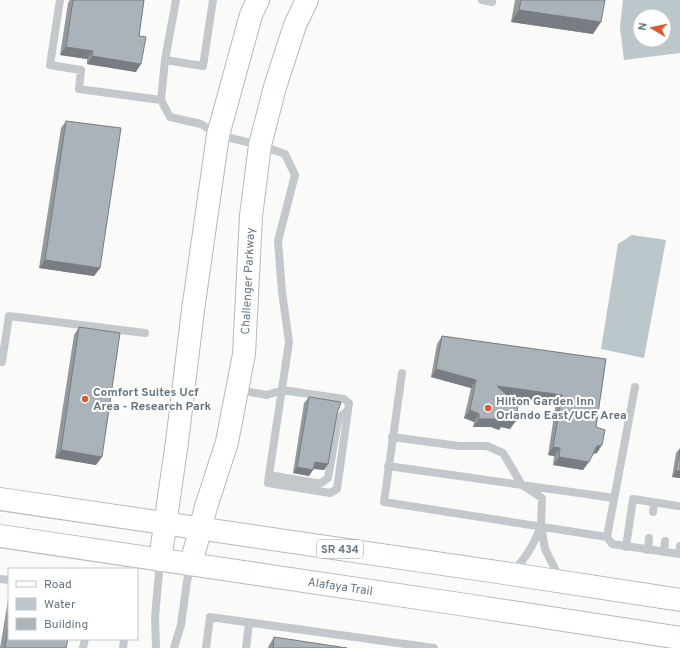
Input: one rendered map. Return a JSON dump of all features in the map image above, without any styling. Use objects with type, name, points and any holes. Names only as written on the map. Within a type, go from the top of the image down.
[{"type":"main road","points":[[160,560],[218,135],[251,15],[258,0]]},
{"type":"main road","name":"Challenger Parkway","points":[[191,564],[206,507],[227,442],[244,354],[251,216],[260,145],[274,87],[295,25],[307,0]]},
{"type":"main road","name":"SR 434","points":[[0,499],[561,581],[680,600]]},
{"type":"main road","name":"Alafaya Trail","points":[[0,536],[680,638]]},
{"type":"lane","points":[[60,0],[50,65],[82,70],[79,89],[161,100]]},
{"type":"lane","points":[[176,0],[165,60],[161,100],[170,117],[201,124],[218,135],[260,145],[285,154],[295,175],[278,241],[282,292],[289,342],[268,479]]},
{"type":"lane","points":[[165,60],[203,66],[213,0]]},
{"type":"lane","points":[[482,0],[492,2],[492,0]]},
{"type":"lane","points":[[2,362],[9,316],[145,333]]},
{"type":"lane","points":[[402,373],[384,502],[607,537],[612,544],[626,547],[664,552],[680,551]]},
{"type":"lane","points":[[607,537],[635,387]]},
{"type":"lane","points":[[237,390],[267,395],[282,390],[344,399],[349,403],[337,489],[330,493],[268,479]]},
{"type":"lane","points":[[268,479],[321,483],[328,478],[338,421],[340,417],[348,410]]},
{"type":"lane","points":[[392,437],[459,446],[487,446],[503,453],[522,485],[542,498],[541,526],[545,549],[561,581]]},
{"type":"lane","points":[[388,466],[614,498]]},
{"type":"lane","points":[[626,547],[633,499],[674,506],[668,514]]},
{"type":"lane","points":[[652,512],[654,503]]},
{"type":"lane","points":[[511,574],[525,559],[541,526]]},
{"type":"lane","points":[[648,550],[649,538]]},
{"type":"lane","points":[[664,552],[665,541]]},
{"type":"lane","points":[[156,648],[155,618],[160,560]]},
{"type":"lane","points":[[174,648],[181,625],[191,564]]},
{"type":"lane","points":[[206,648],[210,618],[434,648]]},
{"type":"lane","points":[[246,648],[249,623]]},
{"type":"water","points":[[623,0],[680,0],[680,53],[624,60],[620,27]]},
{"type":"water","points":[[632,235],[666,240],[644,358],[601,349],[618,244]]},
{"type":"building","points":[[73,0],[144,0],[139,36],[146,37],[141,64],[92,56],[93,51],[66,47]]},
{"type":"building","points":[[521,0],[605,0],[601,22],[519,10]]},
{"type":"building","points":[[66,121],[121,128],[100,268],[45,260]]},
{"type":"building","name":"Comfort Suites Ucf Area - Research Park","points":[[79,327],[120,333],[102,457],[61,450]]},
{"type":"building","name":"Hilton Garden Inn Orlando East/UCF Area","points":[[442,336],[606,359],[596,427],[605,430],[602,445],[597,446],[589,462],[559,457],[560,448],[553,447],[562,395],[497,386],[518,405],[516,421],[506,418],[504,422],[497,419],[479,419],[479,414],[470,410],[476,380],[436,369]]},
{"type":"building","points":[[309,397],[341,402],[337,414],[328,464],[315,462],[313,470],[297,467]]},
{"type":"building","points":[[680,450],[680,471],[676,471]]},
{"type":"building","points":[[8,628],[8,640],[68,640],[66,648],[5,648]]},
{"type":"building","points":[[274,637],[347,648],[273,648]]},
{"type":"place","name":"Comfort Suites Ucf Area - Research Park","points":[[85,399]]},
{"type":"place","name":"Hilton Garden Inn Orlando East/UCF Area","points":[[488,408]]}]
